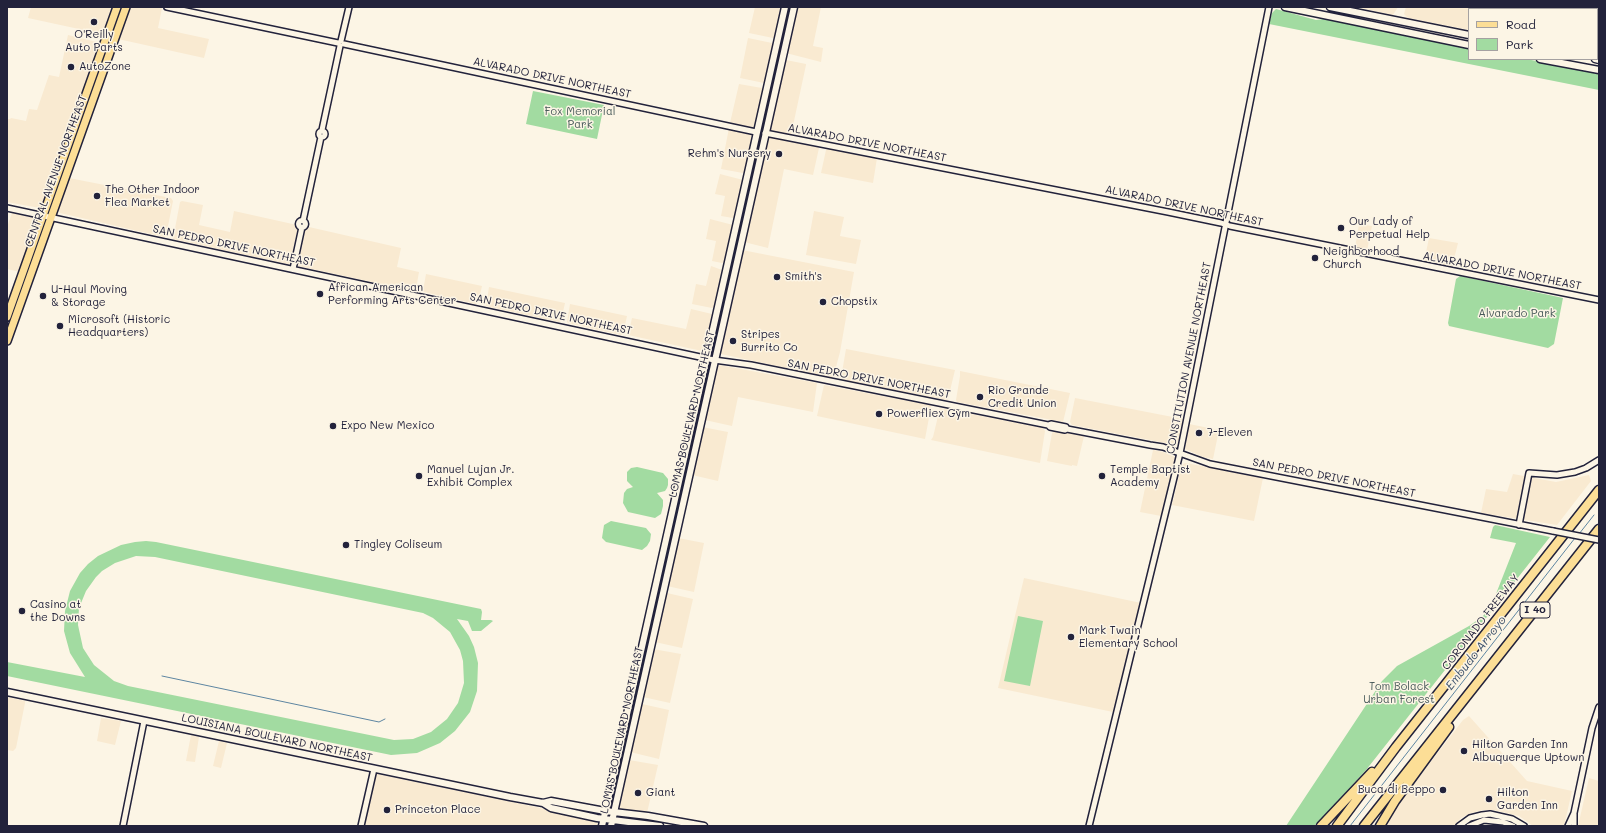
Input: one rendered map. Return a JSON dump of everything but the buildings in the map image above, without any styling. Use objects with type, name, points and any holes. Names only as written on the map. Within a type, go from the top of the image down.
[{"type":"highway","name":"CORONADO FREEWAY","points":[[1337,826],[1396,747],[1599,490]]},
{"type":"highway","name":"I 40","points":[[1364,826],[1472,692],[1599,529]]},
{"type":"highway","points":[[1380,826],[1395,801],[1453,721],[1472,692]]},
{"type":"highway","points":[[1321,826],[1396,747]]},
{"type":"main road","points":[[7,317],[117,7]]},
{"type":"main road","name":"CENTRAL AVENUE NORTHEAST","points":[[7,342],[126,7]]},
{"type":"main road","name":"LOMAS BOULEVARD NORTHEAST","points":[[602,826],[785,7]]},
{"type":"main road","name":"LOMAS BOULEVARD NORTHEAST","points":[[611,823],[794,7]]},
{"type":"main road","points":[[1285,7],[1468,45]]},
{"type":"main road","points":[[1330,7],[1468,35]]},
{"type":"main road","points":[[1545,60],[1599,70]]},
{"type":"main road","name":"LOUISIANA BOULEVARD NORTHEAST","points":[[7,692],[543,803],[551,808],[603,819],[611,823],[660,826]]},
{"type":"main road","name":"LOUISIANA BOULEVARD NORTHEAST","points":[[543,803],[551,801],[704,826]]},
{"type":"street","name":"ALVARADO DRIVE NORTHEAST","points":[[166,7],[756,132]]},
{"type":"street","points":[[293,269],[302,227],[299,223],[303,221],[321,137],[318,133],[322,130],[349,7]]},
{"type":"street","name":"CONSTITUTION AVENUE NORTHEAST","points":[[1089,826],[1180,453],[1269,7]]},
{"type":"street","name":"ALVARADO DRIVE NORTHEAST","points":[[765,133],[1183,215],[1599,300]]},
{"type":"street","name":"SAN PEDRO DRIVE NORTHEAST","points":[[7,208],[706,357],[714,360],[751,365],[1048,425],[1050,428],[1067,429],[1150,444],[1210,464],[1599,540]]},
{"type":"street","points":[[1519,525],[1529,473],[1557,475],[1575,472],[1586,468],[1599,460]]},
{"type":"street","points":[[1574,826],[1574,813],[1592,728],[1599,707]]},
{"type":"street","points":[[122,826],[144,721]]},
{"type":"street","points":[[361,826],[374,769]]},
{"type":"street","points":[[1568,826],[1574,813]]},
{"type":"street","points":[[1459,826],[1470,818],[1482,814],[1490,814],[1512,819],[1524,826]]},
{"type":"street","points":[[1469,826],[1484,820],[1503,822],[1513,826]]},
{"type":"shaded area","points":[[31,7],[112,7],[102,34],[28,18]]},
{"type":"shaded area","points":[[129,7],[162,8],[158,28],[209,39],[204,58],[118,39]]},
{"type":"shaded area","points":[[755,7],[782,7],[775,37],[773,38],[749,33]]},
{"type":"shaded area","points":[[797,7],[821,7],[813,46],[823,48],[821,62],[786,53]]},
{"type":"shaded area","points":[[1355,7],[1398,7],[1393,15]]},
{"type":"shaded area","points":[[1406,7],[1476,8],[1468,8],[1468,30],[1408,18],[1404,14]]},
{"type":"shaded area","points":[[68,35],[97,42],[100,46],[44,204],[40,208],[7,202],[7,119],[11,118],[26,121],[29,109],[37,110],[49,75],[59,77]]},
{"type":"shaded area","points":[[748,38],[772,43],[773,45],[764,83],[740,78]]},
{"type":"shaded area","points":[[786,60],[806,64],[791,135],[770,131],[769,129]]},
{"type":"shaded area","points":[[739,84],[762,88],[763,90],[754,128],[730,123]]},
{"type":"shaded area","points":[[729,128],[752,134],[745,172],[743,173],[721,169]]},
{"type":"shaded area","points":[[768,136],[817,146],[819,148],[813,175],[784,169],[768,248],[744,242]]},
{"type":"shaded area","points":[[829,148],[877,158],[873,183],[821,173],[826,150]]},
{"type":"shaded area","points":[[720,174],[743,180],[735,217],[733,218],[721,216],[725,196],[715,194]]},
{"type":"shaded area","points":[[69,178],[171,198],[173,201],[166,236],[164,237],[60,213],[58,208]]},
{"type":"shaded area","points":[[182,201],[203,205],[199,225],[230,232],[234,211],[297,225],[298,227],[290,263],[288,264],[173,239],[180,202]]},
{"type":"shaded area","points":[[814,211],[844,217],[840,236],[861,240],[856,264],[806,255]]},
{"type":"shaded area","points":[[12,213],[38,219],[20,272],[7,269],[7,227]]},
{"type":"shaded area","points":[[710,219],[733,225],[725,262],[722,263],[712,261],[716,241],[706,239]]},
{"type":"shaded area","points":[[1359,224],[1372,226],[1367,251],[1355,248]]},
{"type":"shaded area","points":[[309,227],[401,248],[397,267],[419,272],[416,289],[414,291],[298,266],[305,229]]},
{"type":"shaded area","points":[[1429,238],[1458,243],[1452,267],[1424,262]]},
{"type":"shaded area","points":[[742,250],[854,272],[840,352],[833,378],[721,354],[720,352]]},
{"type":"shaded area","points":[[711,266],[722,270],[714,307],[712,308],[692,304],[696,284],[706,286]]},
{"type":"shaded area","points":[[426,274],[482,286],[478,303],[476,304],[424,292]]},
{"type":"shaded area","points":[[489,287],[565,303],[561,321],[559,322],[486,306]]},
{"type":"shaded area","points":[[570,304],[627,316],[623,334],[621,335],[568,323]]},
{"type":"shaded area","points":[[691,309],[712,314],[705,349],[702,351],[628,335],[632,318],[686,329]]},
{"type":"shaded area","points":[[846,349],[955,370],[948,399],[843,380],[841,378]]},
{"type":"shaded area","points":[[719,365],[817,383],[813,412],[738,397],[732,426],[705,420],[716,368]]},
{"type":"shaded area","points":[[960,371],[1070,393],[1063,422],[957,402]]},
{"type":"shaded area","points":[[824,385],[930,405],[931,407],[925,439],[817,416]]},
{"type":"shaded area","points":[[1075,398],[1183,419],[1178,444],[1176,445],[1072,425],[1070,422]]},
{"type":"shaded area","points":[[940,408],[1043,428],[1045,431],[1040,463],[931,440]]},
{"type":"shaded area","points":[[1189,424],[1219,430],[1213,459],[1203,457],[1185,449]]},
{"type":"shaded area","points":[[702,427],[728,432],[718,481],[692,475]]},
{"type":"shaded area","points":[[1056,430],[1084,436],[1077,466],[1047,461],[1052,433]]},
{"type":"shaded area","points":[[1153,450],[1163,452],[1177,458],[1163,515],[1161,516],[1140,512]]},
{"type":"shaded area","points":[[1186,463],[1263,478],[1254,521],[1172,505],[1181,468],[1183,464]]},
{"type":"shaded area","points":[[1513,474],[1556,482],[1589,475],[1591,481],[1557,525],[1481,513],[1486,489],[1507,492]]},
{"type":"shaded area","points":[[678,538],[704,543],[694,592],[667,586]]},
{"type":"shaded area","name":"Mark Twain Elementary School","points":[[1024,578],[1141,603],[1113,712],[998,688]]},
{"type":"shaded area","points":[[667,593],[693,599],[682,648],[655,642],[665,594]]},
{"type":"shaded area","points":[[653,649],[681,654],[670,703],[643,697]]},
{"type":"shaded area","points":[[7,697],[25,701],[16,748],[13,751],[7,750]]},
{"type":"shaded area","points":[[642,704],[669,710],[659,759],[630,752]]},
{"type":"shaded area","points":[[1469,716],[1527,781],[1572,791],[1564,826],[1533,826],[1519,816],[1493,810],[1483,810],[1471,813],[1461,818],[1454,826],[1385,826],[1402,799],[1463,720]]},
{"type":"shaded area","points":[[101,718],[121,721],[115,745],[97,741]]},
{"type":"shaded area","points":[[191,735],[199,737],[195,762],[186,761]]},
{"type":"shaded area","points":[[219,741],[227,743],[221,768],[213,766]]},
{"type":"shaded area","points":[[629,760],[658,765],[647,813],[618,809]]},
{"type":"shaded area","points":[[377,774],[536,807],[597,822],[599,826],[364,826],[375,777]]},
{"type":"shaded area","points":[[1589,778],[1599,781],[1599,826],[1578,826]]},
{"type":"green space","points":[[1276,9],[1316,20],[1324,19],[1468,48],[1468,60],[1531,60],[1599,73],[1599,90],[1269,24],[1272,13]]},
{"type":"green space","name":"Fox Memorial Park","points":[[533,91],[604,105],[597,139],[526,124]]},
{"type":"green space","name":"Alvarado Park","points":[[1460,276],[1563,298],[1554,344],[1548,348],[1449,326],[1448,323],[1456,279]]},
{"type":"green space","points":[[637,467],[663,473],[668,479],[668,485],[665,491],[657,493],[663,500],[663,506],[661,514],[655,518],[628,512],[623,503],[624,493],[627,489],[633,487],[627,481],[627,472],[631,468]]},
{"type":"green space","points":[[611,521],[646,528],[651,534],[650,541],[647,546],[642,550],[606,542],[602,538],[604,525]]},
{"type":"green space","name":"Tom Bolack Urban Forest","points":[[1495,525],[1550,537],[1366,770],[1345,793],[1314,826],[1286,826],[1382,681],[1397,666],[1469,626],[1483,616],[1492,604],[1516,543],[1490,538]]},
{"type":"green space","points":[[135,542],[156,542],[481,609],[481,620],[493,621],[481,631],[472,631],[468,621],[457,619],[469,636],[474,647],[478,663],[477,691],[470,712],[455,731],[440,743],[417,753],[391,755],[7,676],[7,662],[85,677],[70,653],[64,631],[65,611],[70,591],[80,573],[98,556],[121,545]],"holes":[[[136,556],[155,557],[423,613],[433,618],[450,632],[460,650],[463,661],[464,683],[458,703],[447,719],[431,732],[413,739],[394,740],[128,686],[114,681],[94,665],[83,648],[78,625],[79,608],[86,591],[102,571],[115,563]]]},
{"type":"green space","points":[[1018,616],[1043,621],[1030,686],[1004,681]]},
{"type":"waterway","name":"Embudo Arroyo","points":[[1579,534],[1594,515]]},
{"type":"waterway","name":"Embudo Arroyo","points":[[1350,826],[1575,538]]},
{"type":"waterway","points":[[162,676],[379,722],[385,719]]},
{"type":"place","name":"O'Reilly Auto Parts","points":[[94,22]]},
{"type":"place","name":"AutoZone","points":[[71,67]]},
{"type":"place","name":"Rehm's Nursery","points":[[779,154]]},
{"type":"place","name":"The Other Indoor Flea Market","points":[[97,196]]},
{"type":"place","name":"Our Lady of Perpetual Help","points":[[1341,228]]},
{"type":"place","name":"Neighborhood Church","points":[[1315,258]]},
{"type":"place","name":"Smith's","points":[[777,277]]},
{"type":"place","name":"African American Performing Arts Center","points":[[320,294]]},
{"type":"place","name":"U-Haul Moving & Storage","points":[[43,296]]},
{"type":"place","name":"Chopstix","points":[[823,302]]},
{"type":"place","name":"Microsoft (Historic Headquarters)","points":[[60,326]]},
{"type":"place","name":"Stripes Burrito Co","points":[[733,341]]},
{"type":"place","name":"Rio Grande Credit Union","points":[[980,397]]},
{"type":"place","name":"Powerfliex Gym","points":[[879,414]]},
{"type":"place","name":"Expo New Mexico","points":[[333,426]]},
{"type":"place","name":"7-Eleven","points":[[1199,433]]},
{"type":"place","name":"Manuel Lujan Jr. Exhibit Complex","points":[[419,476]]},
{"type":"place","name":"Temple Baptist Academy","points":[[1102,476]]},
{"type":"place","name":"Tingley Coliseum","points":[[346,545]]},
{"type":"place","name":"Casino at the Downs","points":[[22,611]]},
{"type":"place","name":"Mark Twain Elementary School","points":[[1071,637]]},
{"type":"place","name":"Hilton Garden Inn Albuquerque Uptown","points":[[1464,751]]},
{"type":"place","name":"Buca di Beppo","points":[[1443,790]]},
{"type":"place","name":"Giant","points":[[638,793]]},
{"type":"place","name":"Hilton Garden Inn","points":[[1489,799]]},
{"type":"place","name":"Princeton Place","points":[[387,810]]}]
